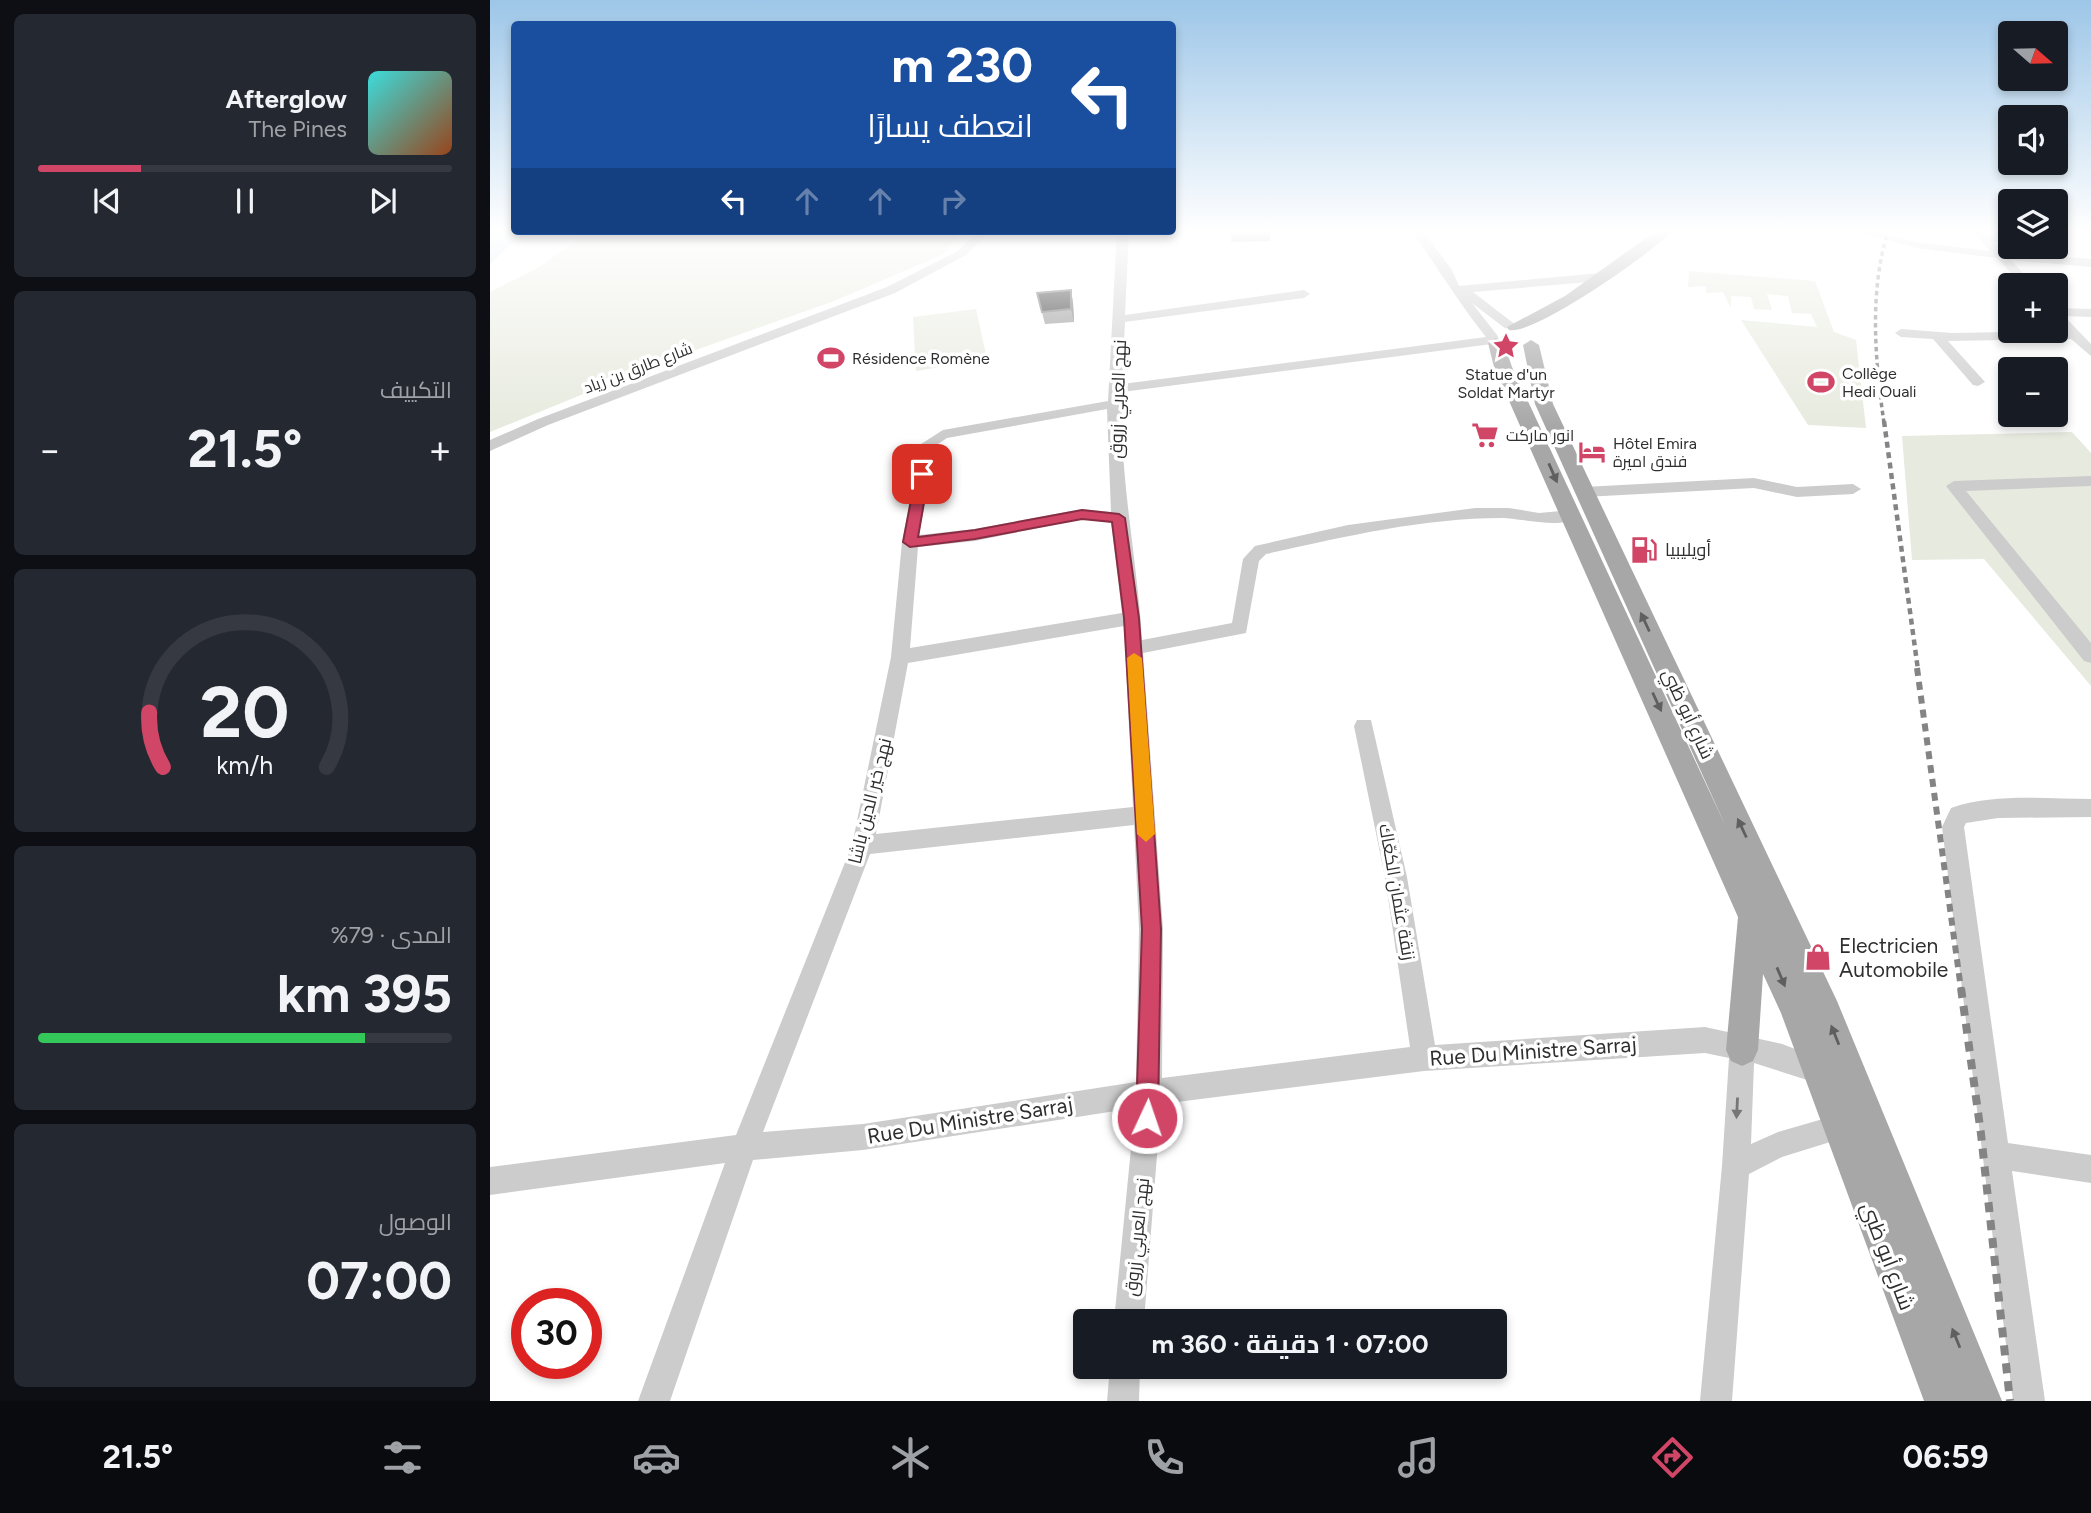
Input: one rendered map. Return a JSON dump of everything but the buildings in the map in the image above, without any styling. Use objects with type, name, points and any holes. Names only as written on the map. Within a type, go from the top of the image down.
[{"type":"main road","points":[[1510,337],[1574,296]]},
{"type":"main road","points":[[1510,337],[1571,299]]},
{"type":"main road","name":"شارع أبو ظبي","points":[[1510,337],[1544,404],[1578,504],[1608,568],[1772,893],[1854,1082],[1982,1401]]},
{"type":"main road","name":"شارع أبو ظبي","points":[[1608,568],[1819,1070],[1944,1401]]},
{"type":"main road","points":[[1742,1050],[1753,912]]},
{"type":"street","name":"شارع طارق بن زياد","points":[[490,446],[543,422],[874,296]]},
{"type":"street","name":"نهج العربي زروق","points":[[1122,296],[1114,397],[1119,518],[1132,618],[1151,929],[1149,1093],[1130,1309]]},
{"type":"street","points":[[1121,319],[1287,296]]},
{"type":"street","points":[[1466,296],[1510,337]]},
{"type":"street","points":[[1466,296],[1510,337]]},
{"type":"street","points":[[2068,314],[2091,313]]},
{"type":"street","points":[[2068,327],[2091,352]]},
{"type":"street","points":[[1901,333],[1937,337],[2075,335]]},
{"type":"street","points":[[1114,397],[1510,337]]},
{"type":"street","points":[[1937,337],[1978,382]]},
{"type":"street","name":"نهج خير الدين باشا","points":[[654,1401],[744,1147],[863,845],[900,657],[910,542],[928,444],[943,434],[1114,397]]},
{"type":"street","points":[[2091,481],[1954,486],[2091,656]]},
{"type":"street","points":[[1134,648],[1240,628],[1251,559],[1261,550],[1348,530],[1475,513],[1509,513],[1539,518],[1578,504],[1754,483],[1797,492],[1853,489]]},
{"type":"street","points":[[910,542],[975,535],[1082,514],[1119,518]]},
{"type":"street","points":[[900,657],[1132,618]]},
{"type":"street","name":"زنقة عثمان الكعّاك","points":[[1364,726],[1396,877],[1424,1058]]},
{"type":"street","points":[[2029,1401],[1954,820],[1959,815],[1998,809],[2091,808]]},
{"type":"street","points":[[863,845],[1145,815]]},
{"type":"street","name":"Rue Du Ministre Sarraj","points":[[490,1181],[744,1147],[863,1137],[1149,1093],[1424,1058],[1705,1040],[1782,1057],[1819,1070]]},
{"type":"street","points":[[1716,1401],[1736,1166],[1742,1050]]},
{"type":"street","points":[[1819,1070],[1854,1082]]},
{"type":"street","points":[[1736,1166],[1778,1145],[1869,1120]]},
{"type":"street","points":[[1996,1155],[2091,1169]]},
{"type":"street","points":[[1122,1401],[1124,1379]]},
{"type":"shaded area","points":[[490,296],[845,296],[662,362],[490,432]]},
{"type":"shaded area","name":"Collège Hedi Ouali","points":[[1725,296],[1731,296],[1731,308]]},
{"type":"shaded area","name":"Collège Hedi Ouali","points":[[1739,296],[1768,296],[1772,310],[1754,309],[1751,297]]},
{"type":"shaded area","name":"Collège Hedi Ouali","points":[[1788,296],[1821,296],[1834,332],[1856,340],[1866,428],[1808,425],[1741,320],[1817,327],[1811,314],[1792,313]]},
{"type":"shaded area","points":[[976,309],[987,359],[916,371],[913,317]]},
{"type":"shaded area","points":[[2072,432],[2091,453],[2091,686],[1984,559],[1912,560],[1902,436]]},
{"type":"railway","points":[[1876,296],[1876,351],[1884,423]]},
{"type":"railway","points":[[1884,421],[1918,670]]},
{"type":"railway","points":[[1917,668],[1961,989]]},
{"type":"railway","points":[[1961,988],[1981,1134],[2010,1401]]},
{"type":"slow traffic","points":[[1134,658],[1146,834]]},
{"type":"place","name":"Statue d'un Soldat Martyr","points":[[1506,346]]},
{"type":"place","name":"Résidence Romène","points":[[831,358]]},
{"type":"place","name":"Collège Hedi Ouali","points":[[1821,382]]},
{"type":"place","name":"انور ماركت","points":[[1485,435]]},
{"type":"place","name":"Hôtel Emira فندق اميرة","points":[[1592,452]]},
{"type":"place","name":"أويليبيا","points":[[1644,550]]},
{"type":"place","name":"Electricien Automobile","points":[[1818,957]]},
{"type":"route","points":[[922,474],[910,542],[975,535],[1082,514],[1119,518],[1132,618],[1151,929],[1147,1118]]}]
